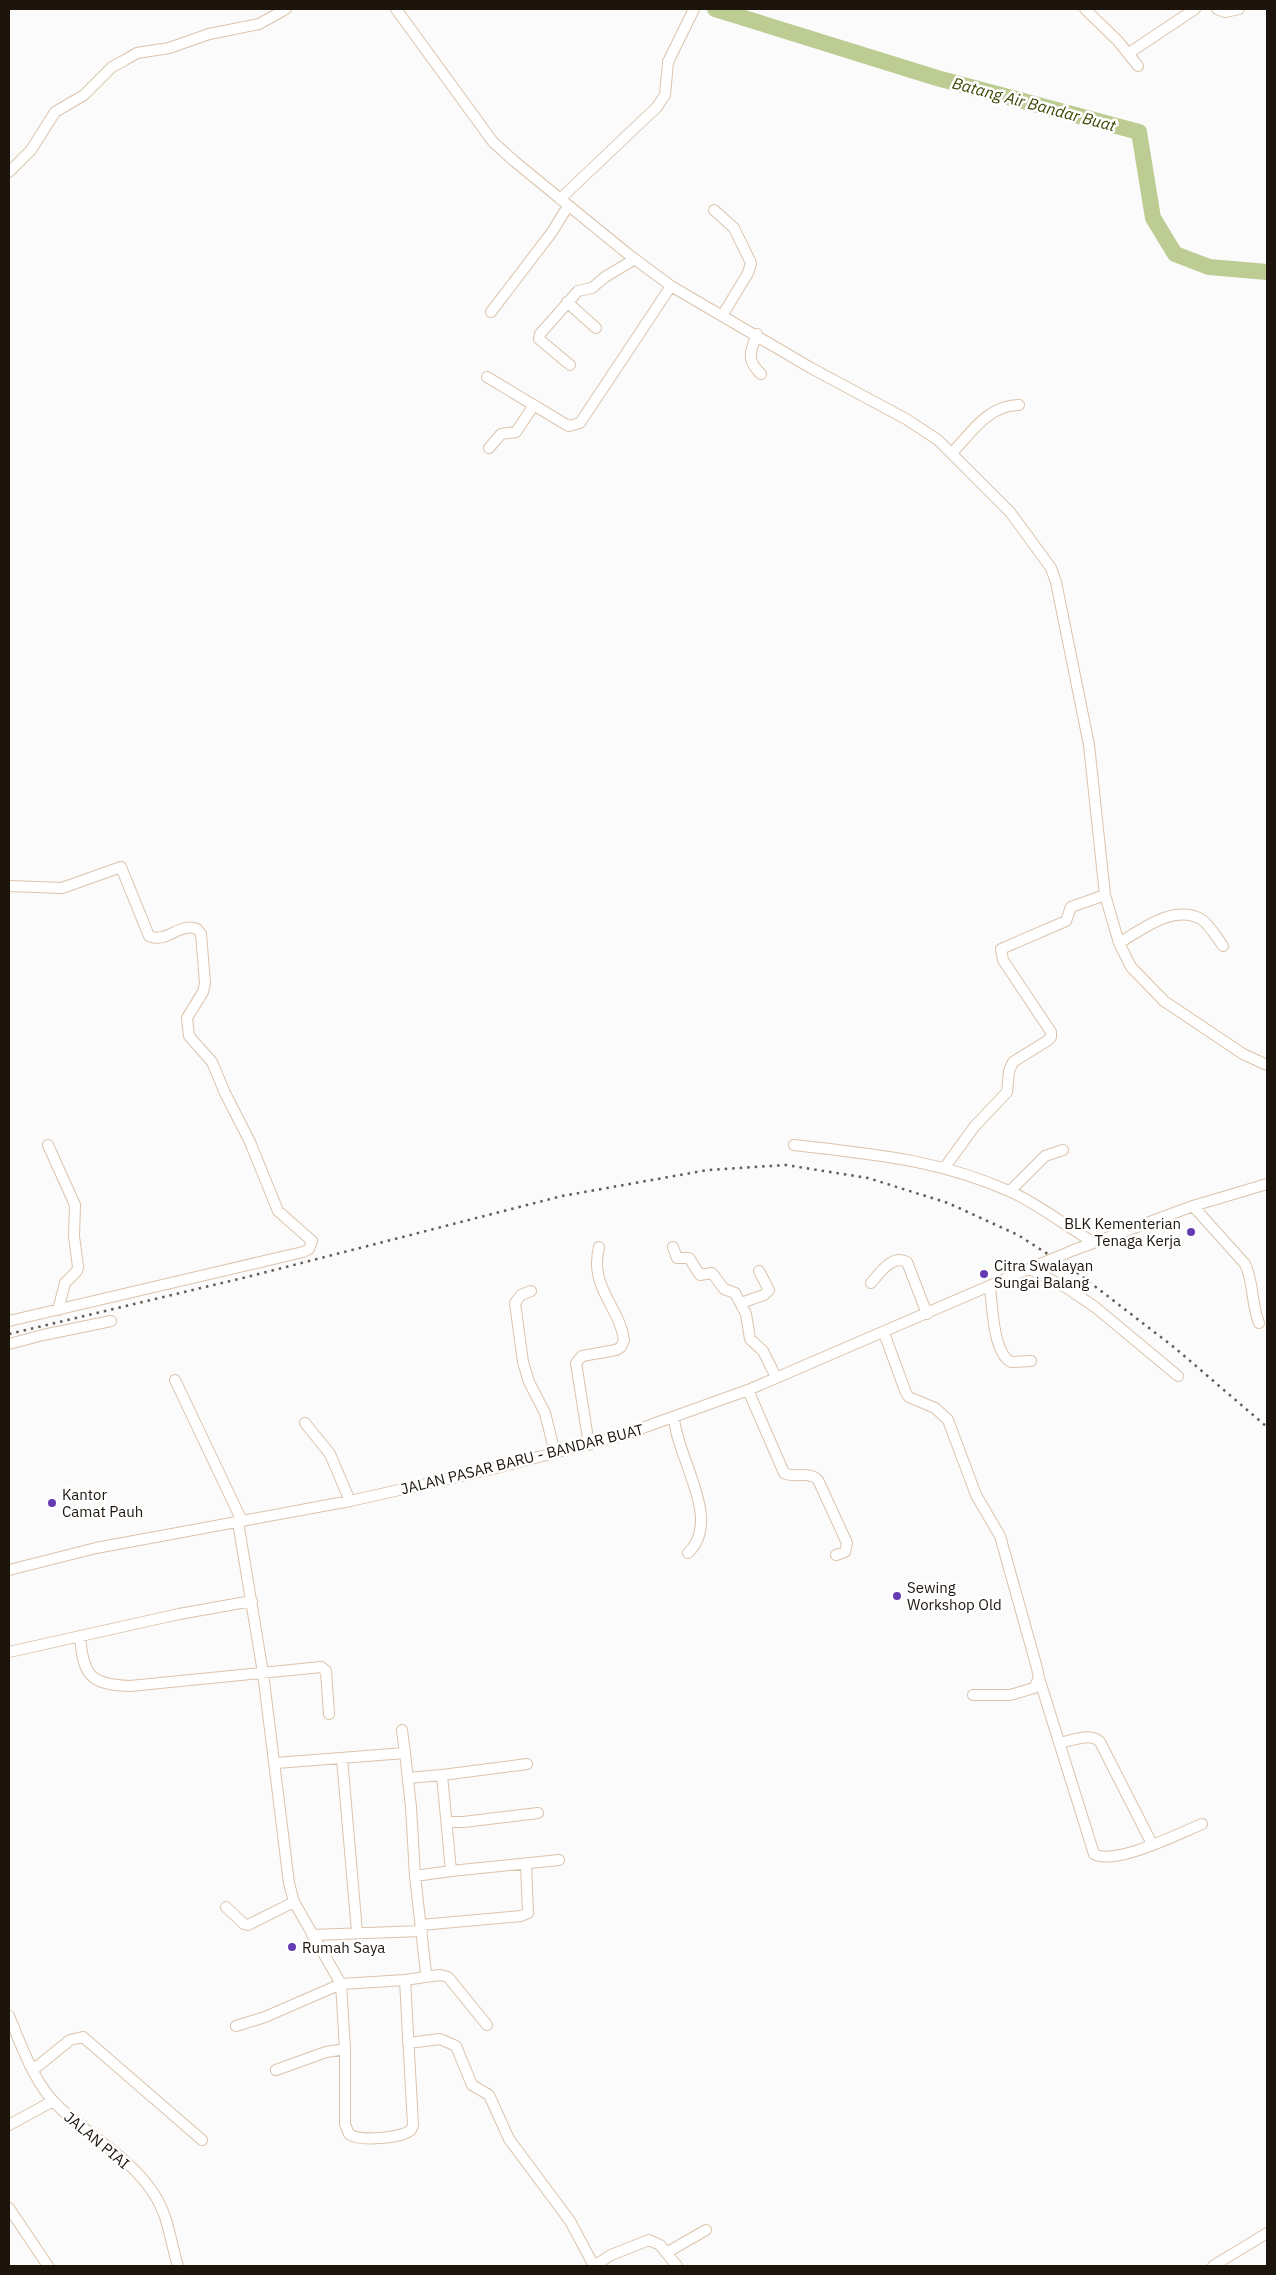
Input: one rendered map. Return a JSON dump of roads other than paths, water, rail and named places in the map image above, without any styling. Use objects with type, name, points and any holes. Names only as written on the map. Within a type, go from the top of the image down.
[{"type":"street","points":[[9,172],[31,150],[55,112],[84,95],[112,67],[137,53],[169,48],[209,34],[259,24],[286,9]]},
{"type":"street","points":[[396,9],[493,142],[564,202],[671,286],[757,334],[811,368],[906,419],[938,440],[1010,512],[1051,568],[1056,582],[1089,745],[1106,895],[1119,943],[1131,967],[1150,990],[1243,1054],[1267,1065]]},
{"type":"street","points":[[491,312],[552,232],[564,202],[656,108],[665,95],[668,62],[694,9]]},
{"type":"street","points":[[1085,9],[1129,53],[1138,66]]},
{"type":"street","points":[[1129,53],[1195,9]]},
{"type":"street","points":[[1217,9],[1225,12],[1238,9]]},
{"type":"street","points":[[714,210],[734,228],[752,262],[748,273],[722,316]]},
{"type":"street","points":[[570,365],[539,336],[578,291],[592,288],[604,277],[635,259]]},
{"type":"street","points":[[487,377],[569,426],[580,423],[671,286]]},
{"type":"street","points":[[567,302],[596,328]]},
{"type":"street","points":[[757,334],[750,360],[752,366],[761,374]]},
{"type":"street","points":[[489,448],[502,434],[516,432],[534,405]]},
{"type":"street","points":[[952,453],[990,413],[1008,405],[1018,405]]},
{"type":"street","points":[[9,886],[62,888],[121,867],[149,936],[162,938],[188,927],[197,929],[200,934],[205,983],[203,992],[187,1018],[189,1036],[212,1062],[224,1093],[250,1142],[278,1211],[312,1241],[311,1245],[303,1252],[9,1321]]},
{"type":"street","points":[[945,1167],[974,1127],[1006,1092],[1008,1071],[1013,1062],[1051,1037],[1051,1032],[1003,960],[1001,950],[1066,922],[1071,907],[1106,895]]},
{"type":"street","points":[[1119,943],[1153,923],[1170,916],[1186,915],[1202,920],[1223,946]]},
{"type":"street","points":[[48,1145],[75,1205],[76,1213],[74,1236],[78,1267],[77,1271],[64,1283],[58,1310]]},
{"type":"street","points":[[794,1145],[896,1156],[945,1167],[1010,1191],[1093,1242]]},
{"type":"street","points":[[1010,1191],[1045,1156],[1063,1150]]},
{"type":"street","name":"JALAN PASAR BARU - BANDAR BUAT","points":[[9,1570],[81,1551],[350,1501],[589,1445],[674,1418],[748,1390],[1093,1242],[1192,1206],[1267,1184]]},
{"type":"street","points":[[1192,1206],[1245,1264],[1249,1273],[1255,1313],[1259,1322]]},
{"type":"street","points":[[589,1445],[576,1363],[582,1356],[616,1350],[621,1347],[624,1340],[598,1277],[596,1264],[599,1247]]},
{"type":"street","points":[[673,1247],[678,1258],[689,1258],[700,1275],[712,1273],[724,1289],[735,1293],[747,1318],[750,1339],[763,1351],[776,1377]]},
{"type":"street","points":[[871,1282],[893,1261],[902,1260],[907,1262],[926,1314]]},
{"type":"street","points":[[1030,1269],[1067,1288],[1095,1308],[1178,1376]]},
{"type":"street","points":[[741,1303],[764,1295],[769,1290],[759,1271]]},
{"type":"street","points":[[990,1286],[994,1323],[1005,1357],[1011,1362],[1031,1361]]},
{"type":"street","points":[[531,1291],[521,1295],[515,1302],[516,1317],[528,1382],[545,1413],[555,1453]]},
{"type":"street","points":[[9,1344],[43,1334],[111,1321]]},
{"type":"street","points":[[884,1333],[906,1393],[909,1397],[935,1408],[948,1420],[976,1495],[1000,1536],[1039,1678],[1094,1854],[1103,1858],[1115,1856],[1152,1844],[1202,1824]]},
{"type":"street","points":[[176,1380],[209,1455],[224,1481],[240,1521],[276,1763],[279,1812],[289,1883],[294,1902],[341,1984],[347,2131],[357,2138],[394,2136],[408,2133],[413,2125],[405,1980]]},
{"type":"street","points":[[748,1390],[784,1473],[791,1476],[804,1474],[814,1476],[818,1480],[847,1543],[845,1552],[836,1555]]},
{"type":"street","points":[[674,1418],[702,1522],[698,1539],[688,1553]]},
{"type":"street","points":[[305,1423],[330,1454],[350,1501]]},
{"type":"street","points":[[9,1652],[252,1601]]},
{"type":"street","points":[[80,1636],[82,1659],[87,1672],[95,1678],[114,1686],[324,1668],[329,1714]]},
{"type":"street","points":[[973,1695],[1019,1693],[1034,1688],[1039,1678]]},
{"type":"street","points":[[402,1730],[408,1778],[414,1876],[425,1977]]},
{"type":"street","points":[[1059,1744],[1090,1737],[1096,1738],[1100,1742],[1152,1844]]},
{"type":"street","points":[[276,1763],[405,1753]]},
{"type":"street","points":[[342,1758],[357,1932]]},
{"type":"street","points":[[408,1778],[527,1764]]},
{"type":"street","points":[[442,1775],[450,1870]]},
{"type":"street","points":[[447,1822],[463,1822],[538,1813]]},
{"type":"street","points":[[414,1876],[450,1870],[559,1860]]},
{"type":"street","points":[[312,1935],[421,1928],[521,1916],[528,1913],[526,1864]]},
{"type":"street","points":[[226,1906],[244,1924],[248,1925],[294,1902]]},
{"type":"street","points":[[236,2026],[265,2017],[341,1984],[405,1980],[440,1975],[448,1976],[487,2025]]},
{"type":"street","name":"JALAN PIAI","points":[[9,2016],[33,2070],[53,2101],[115,2153],[153,2192],[169,2224],[178,2266]]},
{"type":"street","points":[[33,2070],[70,2040],[84,2037],[202,2140]]},
{"type":"street","points":[[408,2043],[440,2039],[456,2046],[472,2085],[489,2095],[509,2139],[570,2221],[594,2266],[611,2255],[649,2240],[656,2241],[676,2266]]},
{"type":"street","points":[[276,2070],[326,2052],[345,2049]]},
{"type":"street","points":[[9,2124],[53,2101]]},
{"type":"street","points":[[9,2208],[48,2266]]},
{"type":"street","points":[[666,2253],[706,2230]]},
{"type":"street","points":[[1213,2266],[1267,2233]]},
{"type":"waterway","name":"Batang Air Bandar Buat","points":[[715,9],[937,78],[1139,132],[1153,218],[1175,254],[1209,267],[1267,272]]},
{"type":"railway","points":[[9,1334],[247,1277],[562,1196],[708,1170],[786,1165],[868,1178],[948,1203],[1018,1235],[1079,1274],[1175,1348],[1267,1427]]},
{"type":"place","name":"BLK Kementerian Tenaga Kerja","points":[[1191,1232]]},
{"type":"place","name":"Citra Swalayan Sungai Balang","points":[[984,1274]]},
{"type":"place","name":"Kantor Camat Pauh","points":[[52,1503]]},
{"type":"place","name":"Sewing Workshop Old","points":[[897,1596]]},
{"type":"place","name":"Rumah Saya","points":[[292,1947]]}]
